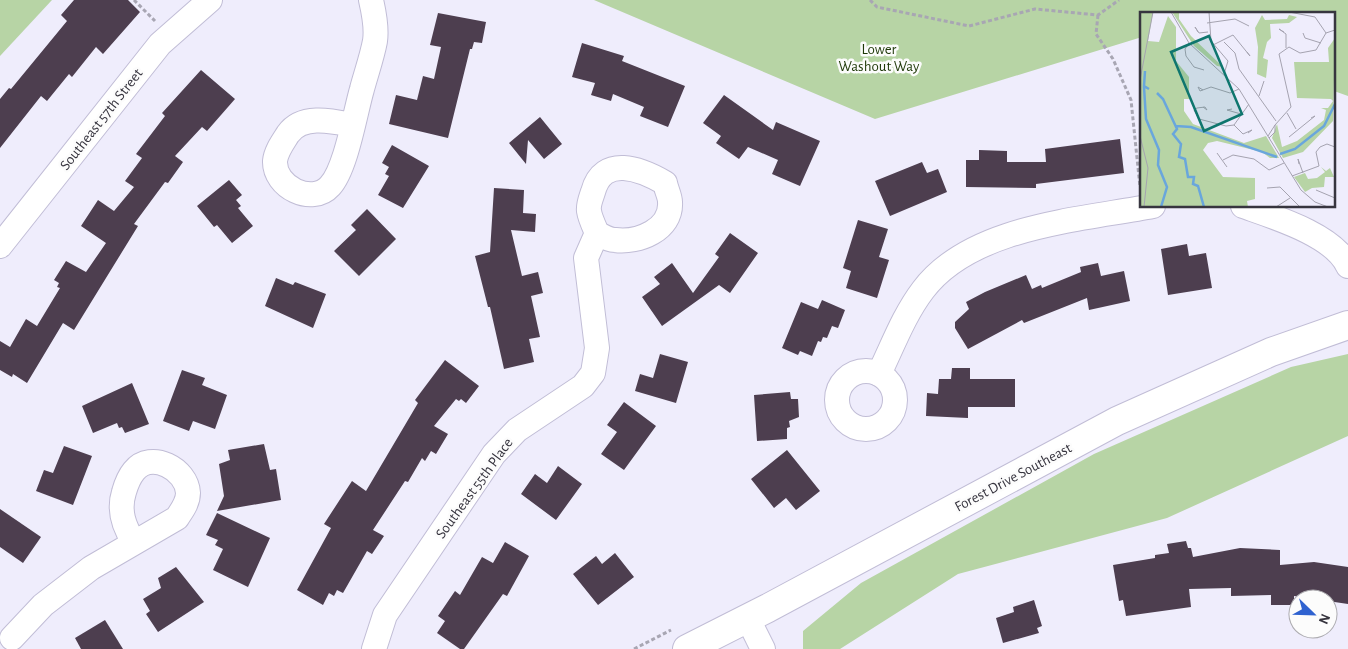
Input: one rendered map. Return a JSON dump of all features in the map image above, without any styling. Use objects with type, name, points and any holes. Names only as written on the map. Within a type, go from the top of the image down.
[{"type":"main road","name":"Forest Drive Southeast","points":[[697,647],[1117,421],[1271,352],[1348,325]]},
{"type":"street","name":"Southeast 57th Street","points":[[0,246],[160,44],[210,0]]},
{"type":"street","points":[[352,125],[375,41],[375,16],[371,0]]},
{"type":"street","points":[[879,374],[907,315],[924,289],[951,262],[977,246],[1032,228],[1140,200]]},
{"type":"street","points":[[1249,208],[1307,231],[1330,246],[1348,266]]},
{"type":"street","name":"Southeast 55th Place","points":[[374,649],[386,615],[494,454],[516,430],[583,386],[593,373],[597,348],[586,258],[597,233]]},
{"type":"street","points":[[12,638],[43,605],[91,568],[134,542]]},
{"type":"street","points":[[748,619],[763,649]]},
{"type":"path","points":[[134,0],[158,24]]},
{"type":"path","points":[[870,0],[877,7],[968,26],[1035,9],[1098,15],[1119,0]]},
{"type":"path","points":[[1098,15],[1096,34],[1113,59],[1131,100],[1140,155]]},
{"type":"green space","points":[[0,0],[52,0],[0,56]]},
{"type":"green space","name":"Lower Washout Way","points":[[594,0],[1348,0],[1348,96],[1336,92],[1336,12],[1140,12],[1140,38],[875,119]]},
{"type":"green space","points":[[1348,354],[1348,436],[1167,518],[958,574],[840,649],[803,649],[803,631],[861,583],[1094,454],[1291,367]]},
{"type":"building","points":[[74,0],[128,0],[140,12],[103,54],[96,47],[72,77],[69,74],[47,101],[41,96],[0,148],[0,99],[9,88],[11,89],[67,21],[61,15]]},
{"type":"building","points":[[438,13],[486,22],[482,43],[474,42],[472,49],[470,49],[448,138],[389,124],[396,95],[417,100],[423,76],[434,79],[441,47],[430,45]]},
{"type":"building","points":[[582,43],[624,56],[622,61],[685,86],[668,127],[640,116],[644,107],[613,94],[611,101],[591,95],[595,83],[572,77]]},
{"type":"building","points":[[201,70],[235,99],[207,131],[202,127],[175,156],[183,162],[168,183],[165,182],[134,224],[138,226],[74,330],[63,323],[27,383],[13,374],[12,377],[0,370],[0,341],[10,347],[26,319],[37,326],[60,288],[57,287],[59,283],[54,280],[66,261],[86,272],[106,243],[81,226],[98,200],[114,211],[134,187],[125,181],[142,158],[136,154],[165,116],[162,113]]},
{"type":"building","points":[[724,95],[773,130],[776,122],[820,141],[800,186],[772,174],[778,160],[748,147],[739,159],[716,143],[721,136],[703,123]]},
{"type":"building","points":[[540,117],[562,144],[544,159],[528,140],[526,164],[509,143]]},
{"type":"building","points":[[1120,139],[1124,173],[1036,184],[1036,188],[966,187],[966,160],[979,160],[979,150],[1007,151],[1007,162],[1046,162],[1045,149]]},
{"type":"building","points":[[392,145],[429,166],[403,208],[378,195],[389,176],[385,174],[389,167],[382,163]]},
{"type":"building","points":[[922,162],[927,173],[938,169],[947,192],[890,216],[875,181]]},
{"type":"building","points":[[229,180],[242,195],[236,200],[241,206],[238,208],[253,226],[232,243],[217,225],[214,227],[197,206]]},
{"type":"building","points":[[494,188],[524,190],[523,213],[536,214],[535,232],[511,230],[522,276],[538,272],[543,293],[531,296],[540,337],[529,339],[534,362],[504,369],[490,307],[488,307],[475,256],[490,252]]},
{"type":"building","points":[[367,209],[396,239],[359,276],[334,251],[356,230],[351,225]]},
{"type":"building","points":[[858,220],[888,229],[879,257],[889,260],[877,298],[846,288],[851,271],[843,268]]},
{"type":"building","points":[[730,233],[758,253],[730,293],[719,285],[662,326],[642,297],[660,284],[654,277],[672,263],[693,293],[719,257],[715,254]]},
{"type":"building","points":[[1187,244],[1189,256],[1206,253],[1212,288],[1168,295],[1161,249]]},
{"type":"building","points":[[1098,263],[1101,276],[1124,271],[1130,301],[1089,310],[1087,298],[1024,323],[1022,320],[968,349],[955,328],[955,322],[969,309],[966,302],[985,292],[1026,275],[1032,289],[1041,285],[1042,288],[1081,272],[1080,267]]},
{"type":"building","points":[[276,278],[293,285],[295,282],[326,294],[313,328],[265,306]]},
{"type":"building","points":[[822,300],[845,310],[838,328],[832,326],[827,338],[823,337],[821,342],[818,341],[812,356],[800,351],[798,355],[782,348],[801,302],[818,309]]},
{"type":"building","points":[[660,354],[688,362],[676,403],[635,391],[640,374],[653,378]]},
{"type":"building","points":[[445,360],[479,386],[466,403],[461,399],[459,401],[456,399],[434,426],[448,434],[436,454],[431,451],[425,461],[422,458],[408,482],[405,481],[373,530],[384,536],[372,554],[367,551],[343,593],[337,590],[334,596],[329,593],[323,605],[297,590],[331,528],[324,524],[352,481],[366,491],[418,403],[415,400]]},
{"type":"building","points":[[952,368],[970,368],[970,379],[1015,379],[1015,407],[968,407],[968,418],[926,416],[927,393],[938,394],[939,379],[951,379]]},
{"type":"building","points":[[182,370],[205,378],[202,385],[227,395],[215,429],[193,421],[189,431],[163,421]]},
{"type":"building","points":[[132,383],[149,424],[125,433],[122,427],[119,428],[117,423],[93,433],[82,406]]},
{"type":"building","points":[[790,392],[791,399],[798,399],[799,417],[789,421],[790,427],[787,428],[787,439],[757,441],[754,395]]},
{"type":"building","points":[[624,402],[656,426],[624,470],[601,454],[617,432],[607,425]]},
{"type":"building","points":[[264,444],[270,470],[276,469],[281,500],[217,511],[224,496],[219,464],[230,460],[228,450]]},
{"type":"building","points":[[64,446],[92,456],[73,505],[36,491],[44,470],[53,473]]},
{"type":"building","points":[[787,450],[820,491],[796,510],[786,498],[774,508],[751,479]]},
{"type":"building","points":[[558,466],[582,484],[556,520],[521,494],[535,474],[547,483]]},
{"type":"building","points":[[0,509],[41,537],[23,563],[0,547]]},
{"type":"building","points":[[217,513],[270,538],[248,587],[213,570],[223,549],[215,545],[218,540],[206,535]]},
{"type":"building","points":[[1186,541],[1188,548],[1191,548],[1193,557],[1240,548],[1280,550],[1280,565],[1314,562],[1348,567],[1348,604],[1338,603],[1338,589],[1288,589],[1288,605],[1271,605],[1271,595],[1231,596],[1231,588],[1189,589],[1191,607],[1126,616],[1123,600],[1119,601],[1113,565],[1155,558],[1155,555],[1169,553],[1167,544]]},
{"type":"building","points":[[505,542],[529,556],[507,596],[503,594],[464,649],[460,649],[437,633],[445,621],[438,616],[455,591],[460,595],[482,557],[493,563]]},
{"type":"building","points":[[615,553],[634,577],[598,605],[573,574],[596,556],[602,564]]},
{"type":"building","points":[[176,567],[204,602],[158,632],[146,614],[150,611],[143,599],[161,588],[158,578]]},
{"type":"building","points":[[1034,600],[1042,626],[1037,628],[1039,633],[1003,643],[996,618],[1014,612],[1013,607]]},
{"type":"building","points":[[105,620],[123,649],[81,649],[75,638]]}]
